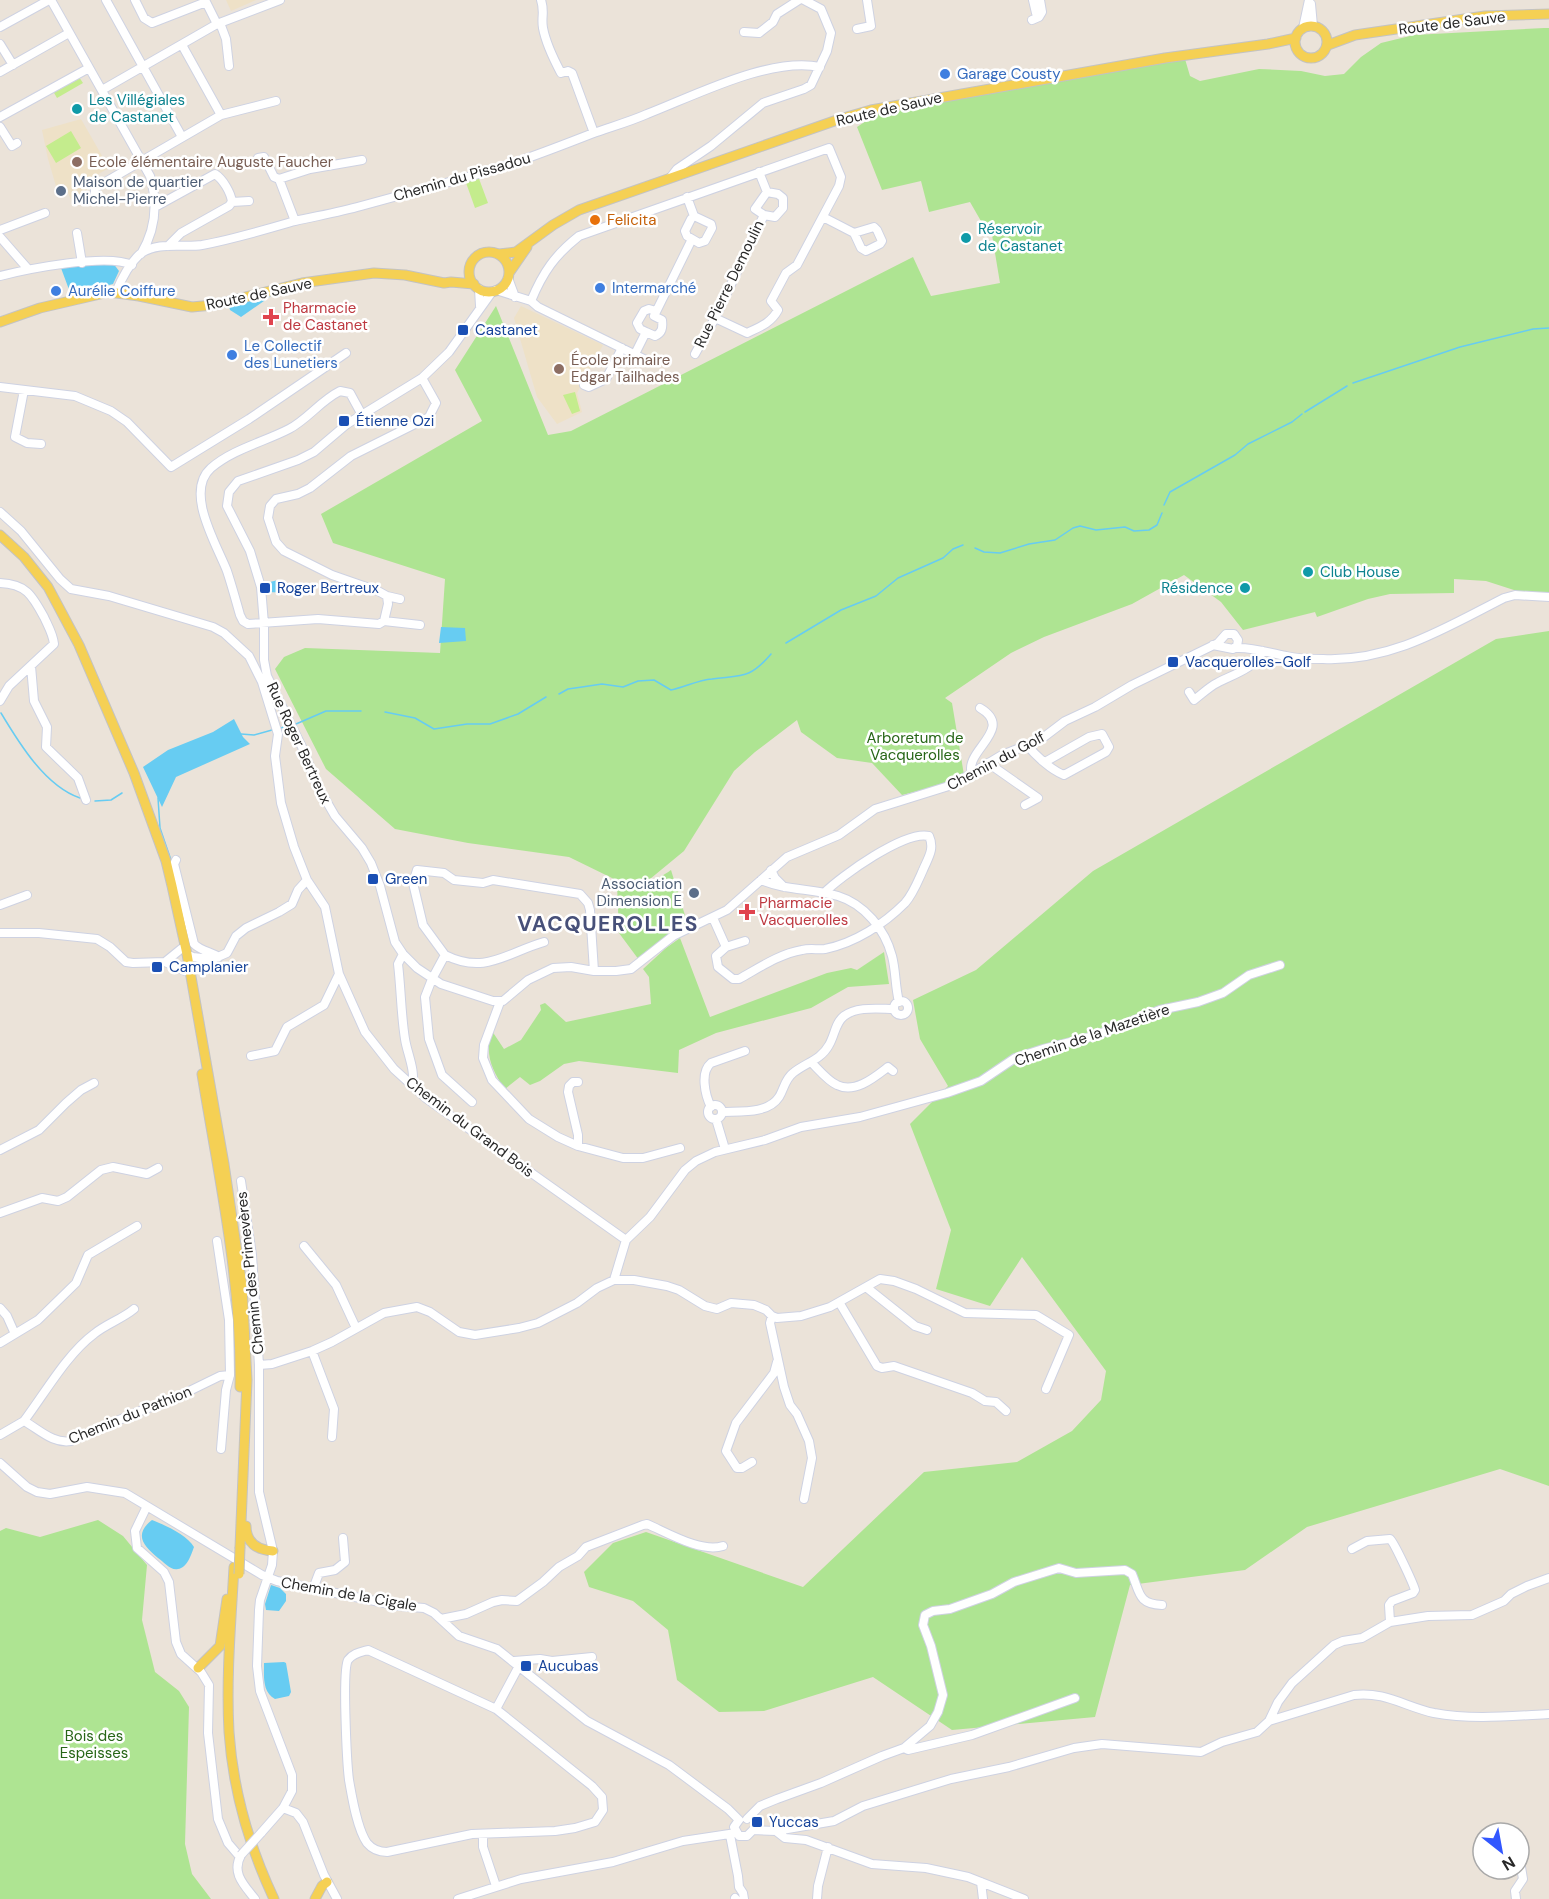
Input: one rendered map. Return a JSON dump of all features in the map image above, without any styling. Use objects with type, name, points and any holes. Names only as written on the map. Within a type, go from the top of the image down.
[{"type":"main road","name":"Route de Sauve","points":[[1324,32],[1335,36],[1355,35],[1485,16],[1549,14]]},
{"type":"main road","points":[[1308,27],[1324,32],[1328,45],[1323,54],[1313,59],[1303,56],[1296,48],[1296,38],[1308,27]]},
{"type":"main road","name":"Route de Sauve","points":[[1328,45],[1355,35]]},
{"type":"main road","name":"Route de Sauve","points":[[499,254],[516,252],[531,243],[552,225],[579,210],[871,110],[1165,58],[1296,38]]},
{"type":"main road","name":"Route de Sauve","points":[[1268,44],[1296,48]]},
{"type":"main road","name":"Route de Sauve","points":[[508,276],[531,243]]},
{"type":"main road","points":[[487,252],[499,254],[507,262],[508,276],[505,283],[494,291],[476,287],[469,274],[476,257],[487,252]]},
{"type":"main road","points":[[451,282],[470,268]]},
{"type":"main road","name":"Route de Sauve","points":[[0,322],[40,308],[94,294],[116,292],[192,307],[215,304],[302,283],[374,273],[405,275],[476,287]]},
{"type":"main road","points":[[0,535],[24,557],[48,587],[79,645],[134,773],[155,833],[188,972],[224,1164],[242,1286],[246,1353],[246,1532],[255,1547],[273,1551]]},
{"type":"main road","points":[[0,542],[29,570],[79,645]]},
{"type":"main road","points":[[188,972],[225,1206],[237,1300],[241,1380],[233,1688],[236,1753],[251,1825],[279,1899]]},
{"type":"main road","points":[[237,1546],[245,1451]]},
{"type":"main road","points":[[198,1668],[220,1646],[229,1580],[236,1571]]},
{"type":"main road","points":[[236,1571],[229,1688],[231,1753],[246,1826],[260,1869],[274,1899]]},
{"type":"main road","points":[[315,1899],[327,1882]]},
{"type":"street","points":[[0,27],[50,0],[54,2],[69,33],[142,160],[153,185],[155,207],[149,240],[116,292]]},
{"type":"street","points":[[106,0],[182,137]]},
{"type":"street","points":[[135,0],[144,18],[152,23],[206,1],[226,39],[229,66]]},
{"type":"street","points":[[102,90],[218,23],[280,0]]},
{"type":"street","points":[[541,0],[544,9],[542,26],[548,48],[561,73],[568,71],[572,73],[594,133]]},
{"type":"street","points":[[744,32],[759,33],[773,22],[777,14],[799,0]]},
{"type":"street","points":[[670,178],[677,169],[711,146],[763,103],[811,85],[831,39],[831,33],[821,9],[804,0]]},
{"type":"street","points":[[857,29],[872,26],[867,0]]},
{"type":"street","points":[[1033,0],[1036,18],[1042,12],[1040,0]]},
{"type":"street","points":[[1308,27],[1311,0]]},
{"type":"street","points":[[0,72],[69,33]]},
{"type":"street","points":[[0,44],[12,65]]},
{"type":"street","points":[[182,45],[221,115]]},
{"type":"street","name":"Chemin du Pissadou","points":[[141,254],[168,246],[191,247],[225,241],[466,178],[647,114],[707,88],[796,64],[820,67]]},
{"type":"street","points":[[0,117],[89,68]]},
{"type":"street","points":[[95,195],[95,188],[221,115],[276,101]]},
{"type":"street","points":[[0,127],[12,147],[17,143]]},
{"type":"street","points":[[532,298],[550,263],[560,251],[579,236],[829,148],[841,177],[839,186],[797,265],[786,273],[771,301],[778,310],[774,317],[765,325],[747,333],[715,318]]},
{"type":"street","points":[[258,158],[264,157],[274,177],[279,179],[295,221]]},
{"type":"street","points":[[279,179],[310,169],[362,160]]},
{"type":"street","name":"Rue Pierre Demoulin","points":[[759,172],[767,192]]},
{"type":"street","points":[[155,207],[215,174],[219,176],[232,202]]},
{"type":"street","name":"Rue Pierre Demoulin","points":[[767,192],[778,194],[783,198],[783,208],[775,217],[755,208],[767,192]]},
{"type":"street","points":[[687,197],[694,216],[711,224],[712,228],[705,241],[699,243],[687,236],[685,231],[694,216]]},
{"type":"street","points":[[149,240],[168,246],[181,233],[229,206],[232,202],[249,201]]},
{"type":"street","points":[[0,230],[45,213]]},
{"type":"street","name":"Rue Pierre Demoulin","points":[[695,354],[715,318],[764,214]]},
{"type":"street","points":[[823,217],[854,233]]},
{"type":"street","points":[[77,233],[82,263]]},
{"type":"street","points":[[0,237],[28,269]]},
{"type":"street","points":[[656,312],[649,309],[644,311],[637,323],[640,329],[655,336],[663,327],[662,320],[654,316],[656,312],[692,239]]},
{"type":"street","points":[[0,276],[28,269],[113,260],[124,261],[132,265]]},
{"type":"street","points":[[508,276],[515,297]]},
{"type":"street","points":[[476,287],[480,307]]},
{"type":"street","points":[[494,291],[515,297],[532,298]]},
{"type":"street","name":"Rue Roger Bertreux","points":[[404,954],[395,942],[380,886],[371,864],[362,848],[331,811],[316,785],[302,747],[269,682],[264,660],[262,595],[257,571],[242,534],[229,511],[227,499],[234,485],[245,478],[298,460],[314,452],[362,415],[422,378],[449,352],[494,291]]},
{"type":"street","points":[[532,298],[538,307],[648,361]]},
{"type":"street","points":[[635,354],[646,332]]},
{"type":"street","points":[[584,385],[589,387],[606,379],[622,348]]},
{"type":"street","points":[[0,387],[75,396],[111,411],[127,422],[171,467],[249,419],[346,353]]},
{"type":"street","points":[[400,599],[332,575],[284,551],[276,542],[268,518],[270,506],[276,499],[298,494],[310,488],[351,456],[429,417],[436,403],[422,378]]},
{"type":"street","points":[[24,390],[15,437],[41,444]]},
{"type":"street","points":[[362,415],[350,393],[340,391],[290,429],[226,459],[210,470],[201,486],[201,500],[206,520],[240,615],[248,624],[318,619],[379,624],[384,621],[420,626]]},
{"type":"street","name":"Chemin du Grand Bois","points":[[0,512],[21,531],[71,590],[109,596],[213,627],[224,633],[249,656],[262,681],[278,734],[275,756],[281,803],[294,847],[307,880],[326,907],[339,974],[365,1032],[394,1069],[427,1099],[626,1240]]},
{"type":"street","points":[[0,583],[13,584],[26,590],[35,601],[51,631],[54,644],[9,686],[0,701]]},
{"type":"street","points":[[1237,645],[1288,657],[1324,659],[1376,654],[1420,642],[1504,598],[1515,595],[1549,597]]},
{"type":"street","points":[[384,621],[388,604],[387,596]]},
{"type":"street","points":[[1230,633],[1236,636],[1237,645],[1230,650],[1223,644],[1224,636],[1230,633]]},
{"type":"street","name":"Chemin du Golf","points":[[500,1002],[528,980],[549,969],[571,967],[594,971],[624,971],[631,969],[673,936],[713,918],[737,902],[771,870],[795,852],[838,835],[875,809],[948,788],[988,763],[1040,740],[1074,716],[1095,708],[1142,679],[1213,645],[1223,644]]},
{"type":"street","points":[[1189,692],[1194,700],[1217,683],[1259,660],[1263,651]]},
{"type":"street","points":[[31,666],[34,702],[47,727],[46,747],[78,778],[86,800]]},
{"type":"street","points":[[972,774],[969,768],[971,761],[992,730],[992,719],[980,708]]},
{"type":"street","points":[[1027,745],[1045,762],[1064,775],[1106,752],[1109,747],[1108,743],[1102,734],[1089,737],[1045,762]]},
{"type":"street","points":[[988,763],[1038,798],[1025,805]]},
{"type":"street","points":[[745,940],[726,947],[716,956],[718,967],[733,979],[739,979],[778,957],[802,950],[824,949],[857,938],[878,925],[905,903],[932,851],[929,836],[923,834],[891,847],[866,861],[824,893]]},
{"type":"street","points":[[176,860],[174,864],[194,944],[198,948],[212,952],[217,958]]},
{"type":"street","points":[[544,942],[502,958],[476,964],[457,961],[445,955],[423,925],[413,883],[417,870],[444,873],[454,880],[483,883],[493,880],[580,894],[588,903],[590,910],[594,971]]},
{"type":"street","points":[[771,870],[772,881]]},
{"type":"street","points":[[722,1112],[772,1105],[778,1099],[793,1072],[812,1063],[829,1045],[838,1023],[844,1016],[856,1010],[896,1005],[892,955],[878,925],[862,909],[838,896],[786,888],[772,881],[761,879]]},
{"type":"street","points":[[0,933],[39,933],[97,939],[110,947],[126,962],[165,962],[188,972],[227,953],[236,936],[246,928],[292,903],[298,890],[307,880]]},
{"type":"street","points":[[0,905],[27,895]]},
{"type":"street","points":[[713,918],[726,947]]},
{"type":"street","points":[[165,962],[184,952],[193,957],[217,958]]},
{"type":"street","points":[[412,1085],[413,1076],[405,1038],[398,964],[404,954],[411,963],[432,979],[449,988],[500,1002],[483,1051],[489,1075],[529,1119],[578,1146],[623,1158],[642,1158],[680,1148]]},
{"type":"street","points":[[445,955],[425,997],[429,1038],[442,1075],[472,1102]]},
{"type":"street","points":[[400,975],[402,970],[411,963]]},
{"type":"street","name":"Chemin de la Mazetière","points":[[626,1240],[650,1217],[685,1170],[696,1161],[725,1149],[765,1140],[801,1127],[860,1117],[947,1093],[981,1081],[1015,1058],[1094,1036],[1161,1010],[1198,1002],[1224,993],[1248,975],[1280,965]]},
{"type":"street","points":[[251,1056],[275,1051],[287,1027],[324,1005],[339,974]]},
{"type":"street","points":[[725,1149],[716,1119],[709,1115],[711,1107],[704,1073],[706,1067],[711,1063],[745,1051]]},
{"type":"street","points":[[812,1063],[836,1085],[847,1088],[865,1084],[888,1067],[893,1071]]},
{"type":"street","points":[[578,1082],[573,1082],[569,1086],[568,1092],[578,1135],[578,1146]]},
{"type":"street","points":[[0,1150],[39,1130],[81,1090],[94,1083]]},
{"type":"street","points":[[711,1107],[719,1106],[722,1112]]},
{"type":"street","points":[[716,1119],[721,1116],[722,1112]]},
{"type":"street","points":[[0,1213],[42,1198],[58,1201],[68,1197],[101,1170],[113,1167],[147,1174],[158,1168]]},
{"type":"street","name":"Chemin des Primevères","points":[[241,1181],[252,1255],[259,1365],[259,1492],[273,1551],[272,1564],[260,1600],[257,1677],[260,1691],[292,1775],[292,1791],[283,1808]]},
{"type":"street","points":[[0,1343],[44,1315],[76,1283],[88,1256],[136,1226]]},
{"type":"street","points":[[626,1240],[614,1280],[634,1280],[667,1286],[679,1290],[705,1306],[717,1309],[731,1303],[754,1305],[766,1310],[772,1316],[801,1316],[839,1302],[880,1279],[894,1281],[943,1301],[965,1313],[1036,1315],[1067,1332],[1069,1338],[1046,1389]]},
{"type":"street","points":[[217,1241],[229,1320],[230,1375],[226,1390],[221,1449]]},
{"type":"street","points":[[304,1246],[336,1285],[356,1328]]},
{"type":"street","name":"Chemin des Primevères","points":[[259,1365],[272,1364],[312,1351],[384,1313],[417,1307],[430,1312],[459,1332],[475,1335],[519,1328],[538,1323],[614,1280]]},
{"type":"street","points":[[866,1287],[915,1326],[927,1330]]},
{"type":"street","points":[[839,1302],[877,1366],[882,1368],[894,1366],[972,1393],[985,1403],[996,1402],[1006,1411]]},
{"type":"street","points":[[0,1308],[7,1316],[15,1334]]},
{"type":"street","points":[[0,1434],[24,1421],[74,1353],[95,1332],[134,1309]]},
{"type":"street","points":[[772,1316],[770,1323],[777,1360],[790,1405],[797,1414],[809,1441],[812,1458],[804,1499]]},
{"type":"street","points":[[312,1351],[334,1409],[332,1437]]},
{"type":"street","points":[[752,1462],[742,1468],[737,1468],[729,1459],[726,1450],[736,1423],[774,1373],[777,1360]]},
{"type":"street","name":"Chemin du Pathion","points":[[24,1421],[56,1441],[62,1443],[71,1441],[175,1398],[220,1376],[230,1375]]},
{"type":"street","name":"Chemin de la Cigale","points":[[0,1463],[27,1488],[37,1492],[50,1494],[87,1487],[125,1493],[268,1578],[399,1606],[424,1608],[434,1612],[459,1636],[497,1649],[576,1714],[669,1765],[743,1819]]},
{"type":"street","points":[[147,1506],[135,1531],[137,1548],[164,1572],[169,1582],[176,1642],[181,1654],[198,1668],[209,1685],[208,1733],[218,1819],[228,1843],[240,1856]]},
{"type":"street","points":[[441,1618],[466,1614],[493,1602],[517,1601],[559,1567],[578,1556],[586,1547],[643,1525],[647,1524],[696,1545],[716,1549],[723,1546]]},
{"type":"street","points":[[313,1589],[319,1573],[335,1570],[345,1562],[343,1538]]},
{"type":"street","points":[[1352,1549],[1367,1541],[1390,1539],[1394,1542],[1398,1556],[1415,1590],[1413,1593],[1392,1601],[1389,1605],[1390,1622]]},
{"type":"street","points":[[738,1899],[743,1893],[738,1887],[733,1834],[735,1824],[760,1806],[904,1748],[930,1726],[938,1712],[943,1695],[923,1624],[925,1616],[933,1611],[950,1609],[992,1594],[1014,1582],[1059,1568],[1076,1573],[1125,1570],[1132,1574],[1144,1601],[1162,1605]]},
{"type":"street","points":[[458,1899],[496,1886],[545,1874],[613,1862],[683,1840],[733,1834],[743,1837],[753,1830],[776,1831],[834,1821],[863,1806],[940,1782],[1009,1767],[1088,1745],[1102,1744],[1201,1752],[1222,1742],[1257,1732],[1269,1721],[1278,1702],[1292,1683],[1334,1645],[1362,1638],[1390,1622],[1428,1616],[1472,1615],[1504,1601],[1511,1594],[1527,1586],[1549,1578]]},
{"type":"street","points":[[368,1650],[496,1709],[592,1786],[602,1797],[603,1810],[595,1822],[555,1831],[472,1834],[387,1852],[375,1849],[367,1843],[357,1816],[349,1778],[345,1667],[349,1659],[356,1653],[368,1650]]},
{"type":"street","points":[[496,1709],[516,1664],[540,1659],[552,1661],[592,1657]]},
{"type":"street","points":[[1269,1721],[1354,1695],[1367,1694],[1390,1698],[1435,1713],[1485,1717],[1549,1714]]},
{"type":"street","points":[[904,1748],[908,1750],[972,1735],[1075,1698]]},
{"type":"street","points":[[255,1899],[240,1879],[237,1871],[240,1856],[283,1808],[296,1813],[303,1822],[327,1882],[337,1899]]},
{"type":"street","points":[[743,1819],[753,1825],[753,1830]]},
{"type":"street","points":[[776,1831],[785,1838],[806,1840],[872,1864],[926,1868],[968,1877],[1024,1899]]},
{"type":"street","points":[[483,1834],[483,1847],[496,1886]]},
{"type":"street","points":[[817,1899],[828,1847]]},
{"type":"street","points":[[1516,1899],[1516,1888],[1521,1881]]},
{"type":"street","points":[[981,1882],[983,1899]]},
{"type":"shaded area","points":[[226,0],[256,0],[231,11]]},
{"type":"shaded area","name":"Ecole élémentaire Auguste Faucher","points":[[81,119],[109,168],[86,181],[90,186],[84,192],[88,200],[73,204],[64,184],[56,186],[42,130]]},
{"type":"shaded area","name":"École primaire Edgar Tailhades","points":[[521,306],[603,345],[577,393],[582,412],[557,424],[537,397],[514,318]]},
{"type":"green space","name":"Arboretum de Vacquerolles","points":[[1549,28],[1549,594],[1517,591],[1486,581],[1454,579],[1454,593],[1390,594],[1368,599],[1317,617],[1315,612],[1243,630],[1221,602],[1184,575],[1132,604],[1044,637],[1011,653],[945,698],[952,703],[964,775],[950,783],[902,795],[872,763],[837,758],[801,732],[797,720],[734,771],[684,851],[650,879],[614,879],[569,857],[468,843],[395,829],[326,769],[275,669],[284,657],[305,648],[440,653],[445,579],[333,543],[321,514],[482,421],[455,370],[496,306],[548,435],[571,431],[913,257],[931,296],[1000,283],[992,235],[989,235],[970,202],[929,212],[921,181],[882,190],[857,127],[878,113],[1185,59],[1190,76],[1200,81],[1259,69],[1301,71],[1325,76],[1344,74],[1361,57],[1381,43],[1414,35]]},
{"type":"green space","points":[[79,77],[83,83],[57,98],[53,91]]},
{"type":"green space","points":[[71,131],[81,148],[56,163],[46,146]]},
{"type":"green space","points":[[478,176],[488,203],[475,208],[465,180]]},
{"type":"green space","points":[[575,392],[580,411],[572,414],[563,395]]},
{"type":"green space","points":[[1549,631],[1549,1486],[1500,1469],[1307,1527],[1245,1570],[1130,1585],[1095,1717],[952,1730],[873,1677],[764,1711],[719,1712],[677,1680],[668,1630],[633,1601],[589,1587],[584,1572],[613,1543],[646,1532],[803,1587],[924,1472],[1017,1462],[1072,1431],[1101,1400],[1106,1371],[1022,1257],[990,1306],[936,1289],[951,1230],[910,1124],[948,1086],[920,1039],[913,1000],[976,970],[1093,871],[1496,639]]},
{"type":"green space","points":[[671,870],[688,925],[661,940],[639,960],[619,933],[617,884],[646,883]]},
{"type":"green space","points":[[680,938],[710,1017],[827,973],[851,968],[857,970],[884,952],[889,984],[848,987],[811,1008],[716,1033],[679,1050],[678,1073],[579,1061],[564,1064],[540,1081],[530,1085],[520,1077],[505,1089],[496,1075],[489,1054],[492,1031],[504,1049],[521,1040],[541,1010],[540,1005],[545,1003],[566,1022],[651,1004],[649,977],[643,969]]},
{"type":"green space","name":"Bois des Espeisses","points":[[98,1520],[123,1536],[147,1565],[142,1620],[155,1672],[179,1691],[189,1707],[185,1844],[192,1874],[211,1899],[0,1899],[0,1531],[6,1528],[40,1537]]},
{"type":"water","points":[[113,263],[119,271],[113,284],[71,295],[61,268]]},
{"type":"water","points":[[271,296],[241,317],[230,310],[229,306]]},
{"type":"water","points":[[278,580],[291,593],[267,592],[266,583]]},
{"type":"water","points":[[441,627],[465,628],[466,641],[439,643]]},
{"type":"water","points":[[234,719],[243,737],[250,744],[176,777],[162,807],[143,767],[168,750],[213,732]]},
{"type":"water","points":[[152,1520],[181,1535],[194,1547],[188,1561],[181,1568],[170,1567],[145,1545],[143,1531]]},
{"type":"water","points":[[271,1585],[280,1588],[286,1594],[286,1601],[279,1611],[266,1610],[265,1604]]},
{"type":"water","points":[[284,1662],[291,1692],[289,1696],[275,1699],[266,1688],[264,1663]]},
{"type":"waterway","points":[[1353,383],[1460,347],[1533,329],[1549,328]]},
{"type":"waterway","points":[[1305,412],[1347,386]]},
{"type":"waterway","points":[[1164,505],[1170,492],[1235,455],[1248,444],[1292,422],[1302,414]]},
{"type":"waterway","points":[[975,548],[984,552],[1000,553],[1029,544],[1055,540],[1080,526],[1096,530],[1125,527],[1134,531],[1149,530],[1157,525],[1162,513]]},
{"type":"waterway","points":[[786,643],[841,610],[876,596],[898,578],[943,558],[953,549],[963,545]]},
{"type":"waterway","points":[[559,694],[568,689],[602,684],[623,687],[638,681],[654,680],[671,690],[702,681],[751,672],[771,654]]},
{"type":"waterway","points":[[385,712],[415,718],[434,729],[467,724],[490,724],[518,714],[546,697]]},
{"type":"waterway","points":[[296,724],[326,711],[361,711]]},
{"type":"waterway","points":[[1,713],[44,774],[55,784],[80,798]]},
{"type":"waterway","points":[[281,728],[286,726]]},
{"type":"waterway","points":[[241,734],[254,735],[272,730]]},
{"type":"waterway","points":[[95,801],[111,800],[122,793]]},
{"type":"waterway","points":[[158,798],[160,828],[172,863]]},
{"type":"place","name":"Garage Cousty","points":[[945,74]]},
{"type":"place","name":"Les Villégiales de Castanet","points":[[77,109]]},
{"type":"place","name":"Ecole élémentaire Auguste Faucher","points":[[77,162]]},
{"type":"place","name":"Maison de quartier Michel-Pierre","points":[[61,191]]},
{"type":"place","name":"Felicita","points":[[595,220]]},
{"type":"place","name":"Réservoir de Castanet","points":[[966,238]]},
{"type":"place","name":"Intermarché","points":[[600,288]]},
{"type":"place","name":"Aurélie Coiffure","points":[[56,291]]},
{"type":"place","name":"Pharmacie de Castanet","points":[[271,317]]},
{"type":"place","name":"Castanet","points":[[463,330]]},
{"type":"place","name":"Le Collectif des Lunetiers","points":[[232,355]]},
{"type":"place","name":"École primaire Edgar Tailhades","points":[[559,369]]},
{"type":"place","name":"Étienne Ozi","points":[[344,421]]},
{"type":"place","name":"Club House","points":[[1308,572]]},
{"type":"place","name":"Roger Bertreux","points":[[265,588]]},
{"type":"place","name":"Résidence","points":[[1245,588]]},
{"type":"place","name":"Vacquerolles-Golf","points":[[1173,662]]},
{"type":"place","name":"Green","points":[[373,879]]},
{"type":"place","name":"Association Dimension E","points":[[694,893]]},
{"type":"place","name":"Pharmacie Vacquerolles","points":[[747,912]]},
{"type":"place","name":"Camplanier","points":[[157,967]]},
{"type":"place","name":"Aucubas","points":[[526,1666]]},
{"type":"place","name":"Yuccas","points":[[757,1822]]},
{"type":"district","name":"VACQUEROLLES","points":[[608,924]]}]
